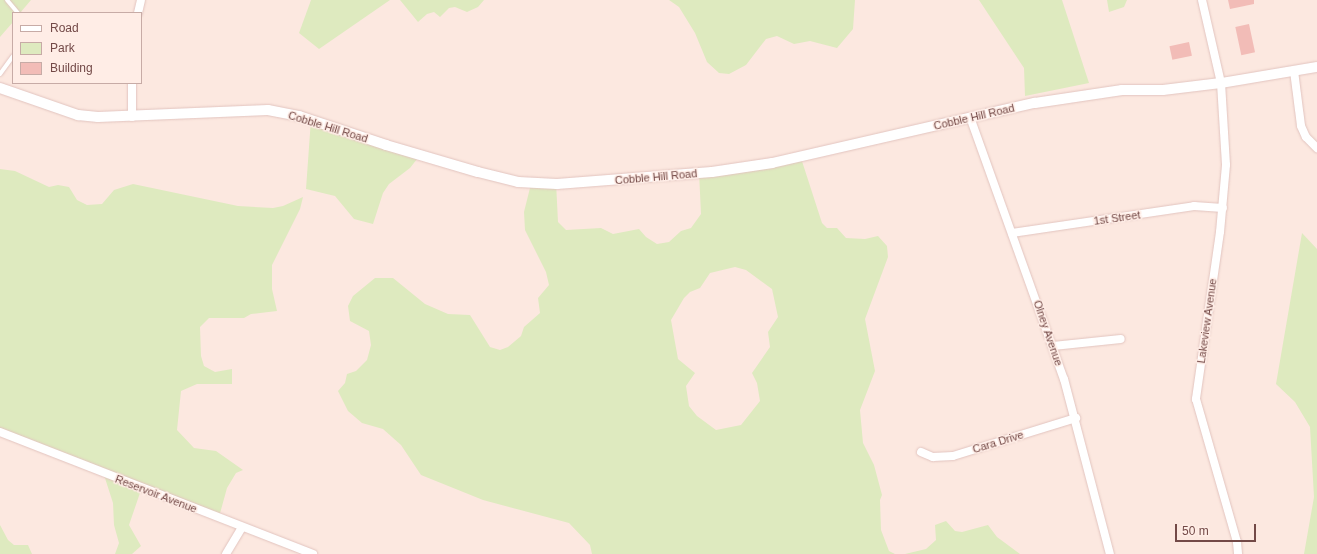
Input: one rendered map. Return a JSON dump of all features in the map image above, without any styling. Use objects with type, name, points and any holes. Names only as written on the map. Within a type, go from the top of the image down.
[{"type":"street","points":[[138,12],[141,0]]},
{"type":"street","name":"Lakeview Avenue","points":[[1202,0],[1221,83],[1226,165],[1223,208],[1196,399],[1237,542],[1238,554]]},
{"type":"street","name":"Cobble Hill Road","points":[[0,88],[78,115],[132,116],[268,110],[300,116],[386,145],[478,172],[518,182],[558,184],[712,172],[772,163],[970,117],[1065,98],[1221,83],[1317,67]]},
{"type":"street","points":[[1294,70],[1301,126],[1306,138],[1317,148]]},
{"type":"street","points":[[132,84],[132,116]]},
{"type":"street","name":"Olney Avenue","points":[[970,117],[1053,346],[1076,418],[1110,554]]},
{"type":"street","name":"1st Street","points":[[1012,234],[1194,206],[1223,208]]},
{"type":"street","points":[[1053,346],[1121,339]]},
{"type":"street","name":"Cara Drive","points":[[921,452],[933,457],[953,456],[1076,418]]},
{"type":"street","name":"Reservoir Avenue","points":[[0,432],[314,554]]},
{"type":"street","points":[[226,554],[242,527]]},
{"type":"lane","points":[[7,0],[17,12]]},
{"type":"lane","points":[[0,74],[12,57]]},
{"type":"green space","points":[[0,0],[31,0],[21,12],[12,12],[12,23],[0,37]]},
{"type":"green space","points":[[311,0],[390,0],[319,49],[299,33]]},
{"type":"green space","points":[[400,0],[484,0],[478,7],[467,12],[455,7],[449,8],[440,17],[434,12],[427,14],[418,22]]},
{"type":"green space","points":[[669,0],[855,0],[853,29],[837,48],[810,41],[794,44],[777,36],[766,39],[746,65],[729,74],[719,73],[707,62],[695,33],[679,7]]},
{"type":"green space","points":[[979,0],[1062,0],[1089,83],[1025,96],[1024,68]]},
{"type":"green space","points":[[1107,0],[1127,0],[1124,7],[1109,12]]},
{"type":"green space","points":[[311,119],[421,154],[410,168],[389,184],[383,193],[373,224],[354,219],[335,196],[306,189]]},
{"type":"green space","points":[[800,155],[822,223],[827,228],[837,228],[846,238],[865,239],[878,236],[887,246],[888,257],[865,319],[875,371],[860,410],[863,443],[874,465],[882,495],[880,500],[881,530],[889,551],[895,554],[592,554],[590,545],[569,523],[483,500],[421,475],[401,445],[383,429],[362,423],[348,411],[338,391],[345,383],[347,374],[356,371],[367,360],[371,345],[369,331],[350,321],[348,306],[353,296],[375,278],[393,278],[425,304],[448,314],[470,315],[490,347],[500,350],[508,347],[521,336],[524,327],[540,313],[538,298],[549,285],[546,272],[525,230],[524,212],[532,180],[556,182],[558,222],[566,230],[601,228],[613,234],[639,229],[646,237],[657,244],[669,242],[681,231],[691,228],[701,214],[699,172]],"holes":[[[735,267],[746,270],[772,289],[778,317],[768,332],[770,347],[752,373],[757,383],[760,401],[741,425],[716,430],[697,416],[689,406],[686,386],[695,373],[678,359],[671,320],[684,298],[690,292],[700,288],[710,273]]]},
{"type":"green space","points":[[0,169],[15,171],[49,187],[58,185],[69,187],[77,200],[87,205],[102,204],[114,190],[133,184],[238,206],[273,208],[283,206],[303,197],[300,209],[272,265],[272,289],[277,311],[251,314],[244,318],[209,318],[200,327],[201,356],[204,366],[215,372],[232,369],[232,384],[197,384],[181,391],[177,430],[194,448],[216,451],[243,470],[236,473],[227,488],[219,517],[141,490],[129,525],[141,546],[132,554],[115,554],[119,543],[114,525],[113,503],[104,475],[0,433]]},
{"type":"green space","points":[[1302,233],[1317,249],[1317,554],[1304,554],[1314,497],[1310,427],[1295,402],[1276,384]]},
{"type":"green space","points":[[946,521],[955,531],[962,532],[988,525],[997,537],[1020,554],[905,554],[926,549],[936,540],[935,525]]},
{"type":"green space","points":[[0,525],[8,540],[14,545],[28,545],[32,554],[0,554]]},
{"type":"building","points":[[1228,0],[1254,0],[1254,4],[1230,9]]},
{"type":"building","points":[[1249,24],[1255,52],[1241,55],[1235,27]]},
{"type":"building","points":[[1189,42],[1192,56],[1172,60],[1169,46]]}]
